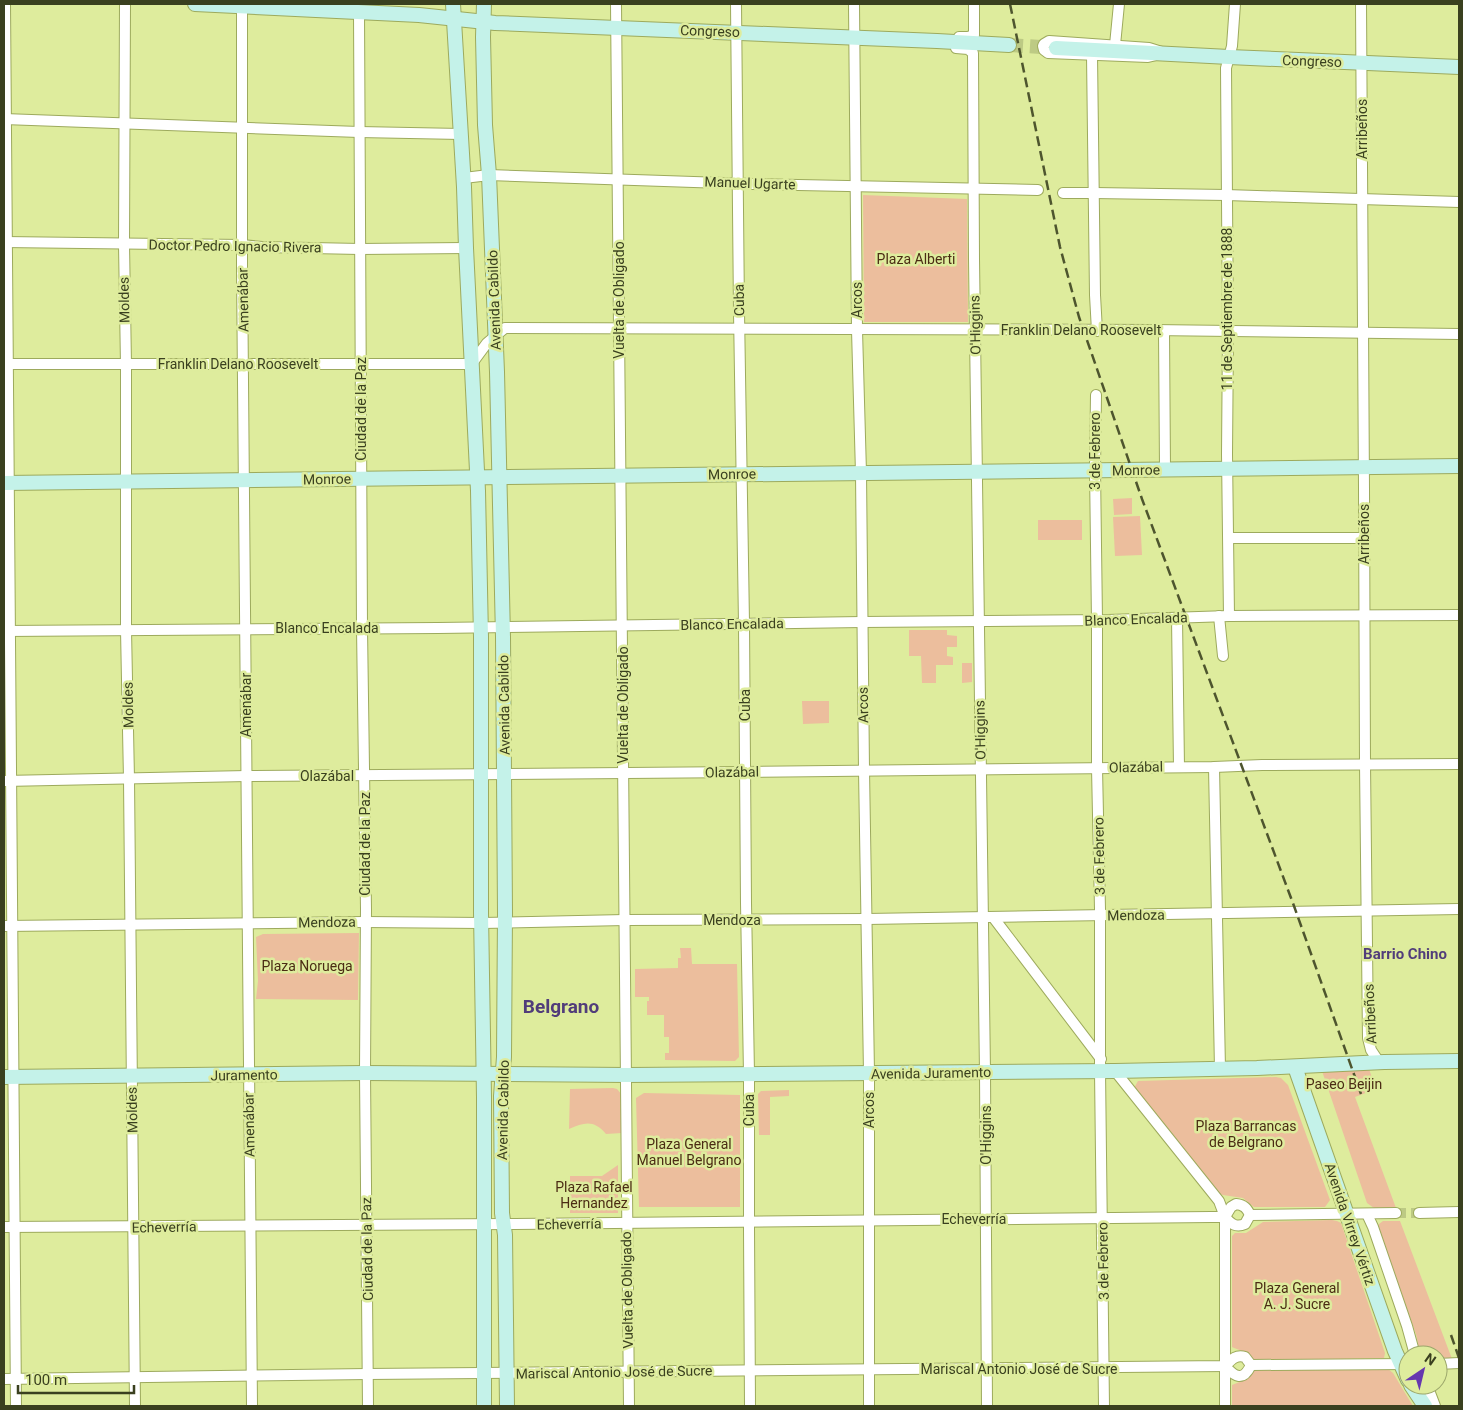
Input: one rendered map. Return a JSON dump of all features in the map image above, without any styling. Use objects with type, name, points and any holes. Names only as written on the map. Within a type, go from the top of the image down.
[{"type":"main road","name":"Congreso","points":[[195,4],[317,6],[359,12],[453,11],[478,21],[1009,45]]},
{"type":"main road","name":"Avenida Cabildo","points":[[484,4],[478,21],[489,175],[495,335],[500,477],[505,774],[504,923],[492,1074],[484,1224],[484,1406]]},
{"type":"main road","name":"Avenida Cabildo","points":[[453,11],[464,178],[466,248],[477,356],[481,627],[482,923],[492,1074],[501,1096],[507,1406]]},
{"type":"main road","name":"Congreso","points":[[1056,48],[1459,67]]},
{"type":"main road","name":"Monroe","points":[[6,483],[1459,466]]},
{"type":"main road","points":[[1379,1062],[1459,1061]]},
{"type":"main road","name":"Avenida Juramento","points":[[492,1074],[627,1075],[985,1072],[1100,1065],[1115,1071],[1295,1067],[1379,1062]]},
{"type":"main road","name":"Avenida Virrey Vértiz","points":[[1295,1067],[1398,1348]]},
{"type":"main road","name":"Juramento","points":[[8,1077],[365,1073],[492,1074]]},
{"type":"main road","points":[[1418,1395],[1425,1406]]},
{"type":"street","points":[[5,4],[9,1227],[16,1406]]},
{"type":"street","name":"Moldes","points":[[125,4],[126,630],[130,779],[135,1406]]},
{"type":"street","name":"Vuelta de Obligado","points":[[616,4],[629,1406]]},
{"type":"street","name":"Cuba","points":[[736,4],[746,920],[750,1074],[750,1406]]},
{"type":"street","name":"Arcos","points":[[854,4],[857,330],[869,1073],[869,1406]]},
{"type":"street","name":"Congreso","points":[[937,41],[954,36],[968,37],[974,35],[974,4]]},
{"type":"street","points":[[1115,45],[1119,4]]},
{"type":"street","name":"11 de Septiembre de 1888","points":[[1223,656],[1228,538],[1226,68],[1232,46],[1235,4]]},
{"type":"street","name":"Arribeños","points":[[1361,4],[1368,1038],[1379,1062]]},
{"type":"street","name":"Amenábar","points":[[242,5],[242,246],[252,1406]]},
{"type":"street","name":"Ciudad de la Paz","points":[[359,12],[368,1406]]},
{"type":"street","name":"Congreso","points":[[937,41],[951,48],[968,49],[973,53]]},
{"type":"street","name":"Congreso","points":[[1049,41],[1115,45],[1149,48],[1165,54],[1148,57],[1048,53],[1044,50],[1043,46],[1049,41]]},
{"type":"street","name":"O'Higgins","points":[[973,53],[981,769],[988,917],[985,1072],[987,1406]]},
{"type":"street","points":[[1092,55],[1097,330]]},
{"type":"street","points":[[5,119],[461,134]]},
{"type":"street","name":"Manuel Ugarte","points":[[464,178],[489,175],[1038,190]]},
{"type":"street","points":[[1063,193],[1094,192],[1459,202]]},
{"type":"street","name":"Doctor Pedro Ignacio Rivera","points":[[5,242],[360,249],[466,248]]},
{"type":"street","name":"Franklin Delano Roosevelt","points":[[495,335],[505,328],[976,329],[1459,334]]},
{"type":"street","points":[[1164,331],[1165,469]]},
{"type":"street","points":[[477,356],[486,343],[495,335]]},
{"type":"street","name":"Franklin Delano Roosevelt","points":[[6,364],[465,364],[477,356]]},
{"type":"street","name":"3 de Febrero","points":[[1096,395],[1097,768],[1104,1406]]},
{"type":"street","points":[[1228,538],[1364,538]]},
{"type":"street","name":"Blanco Encalada","points":[[7,631],[622,626],[1097,620],[1224,616],[1459,615]]},
{"type":"street","points":[[1177,618],[1179,767]]},
{"type":"street","name":"Olazábal","points":[[8,781],[246,776],[1459,764]]},
{"type":"street","points":[[1214,766],[1220,1069]]},
{"type":"street","name":"Mendoza","points":[[8,926],[365,922],[504,923],[625,920],[867,920],[1459,909]]},
{"type":"street","points":[[988,917],[1100,1065]]},
{"type":"street","points":[[1115,1071],[1218,1198],[1224,1217],[1225,1406]]},
{"type":"street","name":"Echeverría","points":[[9,1227],[134,1228],[366,1224],[1224,1217],[1238,1226],[1245,1224],[1250,1215],[1248,1209],[1236,1204],[1231,1207],[1224,1217]]},
{"type":"street","points":[[1419,1213],[1459,1212]]},
{"type":"street","name":"Echeverría","points":[[1250,1215],[1396,1213]]},
{"type":"street","name":"Avenida Virrey Vértiz","points":[[1367,1214],[1412,1345]]},
{"type":"street","name":"Mariscal Antonio José de Sucre","points":[[4,1379],[1225,1366],[1234,1357],[1238,1356],[1245,1357],[1251,1365]]},
{"type":"street","name":"Mariscal Antonio José de Sucre","points":[[1251,1365],[1398,1364]]},
{"type":"street","name":"Mariscal Antonio José de Sucre","points":[[1225,1366],[1234,1376],[1238,1376],[1245,1374],[1251,1365]]},
{"type":"green space","name":"Plaza Alberti","points":[[863,195],[967,199],[968,322],[864,322]]},
{"type":"green space","points":[[1132,498],[1132,514],[1114,515],[1113,499]]},
{"type":"green space","points":[[1140,516],[1142,555],[1115,556],[1113,517]]},
{"type":"green space","points":[[1038,520],[1082,520],[1082,540],[1038,540]]},
{"type":"green space","points":[[909,630],[947,630],[947,635],[957,636],[957,647],[947,647],[947,656],[953,657],[953,665],[936,665],[936,683],[922,683],[921,656],[909,656]]},
{"type":"green space","points":[[962,663],[972,663],[972,682],[962,683]]},
{"type":"green space","points":[[802,701],[829,701],[829,723],[803,724]]},
{"type":"green space","name":"Plaza Noruega","points":[[359,933],[358,1000],[256,999],[258,981],[256,937],[263,934]]},
{"type":"green space","points":[[680,948],[691,948],[692,964],[737,964],[739,1057],[735,1061],[665,1060],[665,1053],[669,1053],[669,1037],[664,1037],[664,1015],[647,1015],[647,1001],[649,1001],[649,997],[635,997],[635,969],[678,968],[678,958],[681,958]]},
{"type":"green space","name":"Paseo Beijin","points":[[1369,1069],[1376,1089],[1355,1097],[1396,1208],[1374,1208],[1367,1203],[1322,1071]]},
{"type":"green space","name":"Plaza Barrancas de Belgrano","points":[[1281,1078],[1288,1085],[1330,1200],[1325,1207],[1254,1207],[1243,1198],[1220,1194],[1134,1088],[1138,1081]]},
{"type":"green space","points":[[570,1089],[617,1089],[622,1095],[622,1133],[606,1134],[602,1129],[593,1124],[580,1125],[569,1129]]},
{"type":"green space","points":[[789,1090],[789,1096],[770,1097],[770,1135],[759,1135],[758,1094],[761,1091]]},
{"type":"green space","name":"Plaza General Manuel Belgrano","points":[[644,1093],[740,1095],[740,1207],[639,1207],[636,1098]]},
{"type":"green space","name":"Plaza Rafael Hernandez","points":[[618,1165],[618,1213],[570,1213],[570,1176],[602,1176]]},
{"type":"green space","name":"Plaza General A. J. Sucre","points":[[1332,1220],[1341,1223],[1385,1353],[1384,1358],[1257,1361],[1232,1347],[1232,1236],[1235,1233],[1246,1233],[1263,1222]]},
{"type":"green space","points":[[1383,1221],[1400,1221],[1447,1345],[1418,1345],[1378,1227]]},
{"type":"green space","points":[[1448,1348],[1452,1359],[1448,1359]]},
{"type":"green space","points":[[1388,1369],[1398,1381],[1398,1395],[1406,1395],[1413,1406],[1232,1406],[1232,1385],[1242,1381],[1256,1370]]},
{"type":"tunnel","points":[[1009,45],[1056,48]]},
{"type":"tunnel","points":[[1396,1213],[1419,1213]]},
{"type":"railway","points":[[1010,4],[1060,247],[1079,317],[1142,499],[1294,906],[1361,1094]]},
{"type":"railway","points":[[1451,1335],[1459,1358]]},
{"type":"district","name":"Barrio Chino","points":[[1405,954]]},
{"type":"district","name":"Belgrano","points":[[561,1006]]}]
